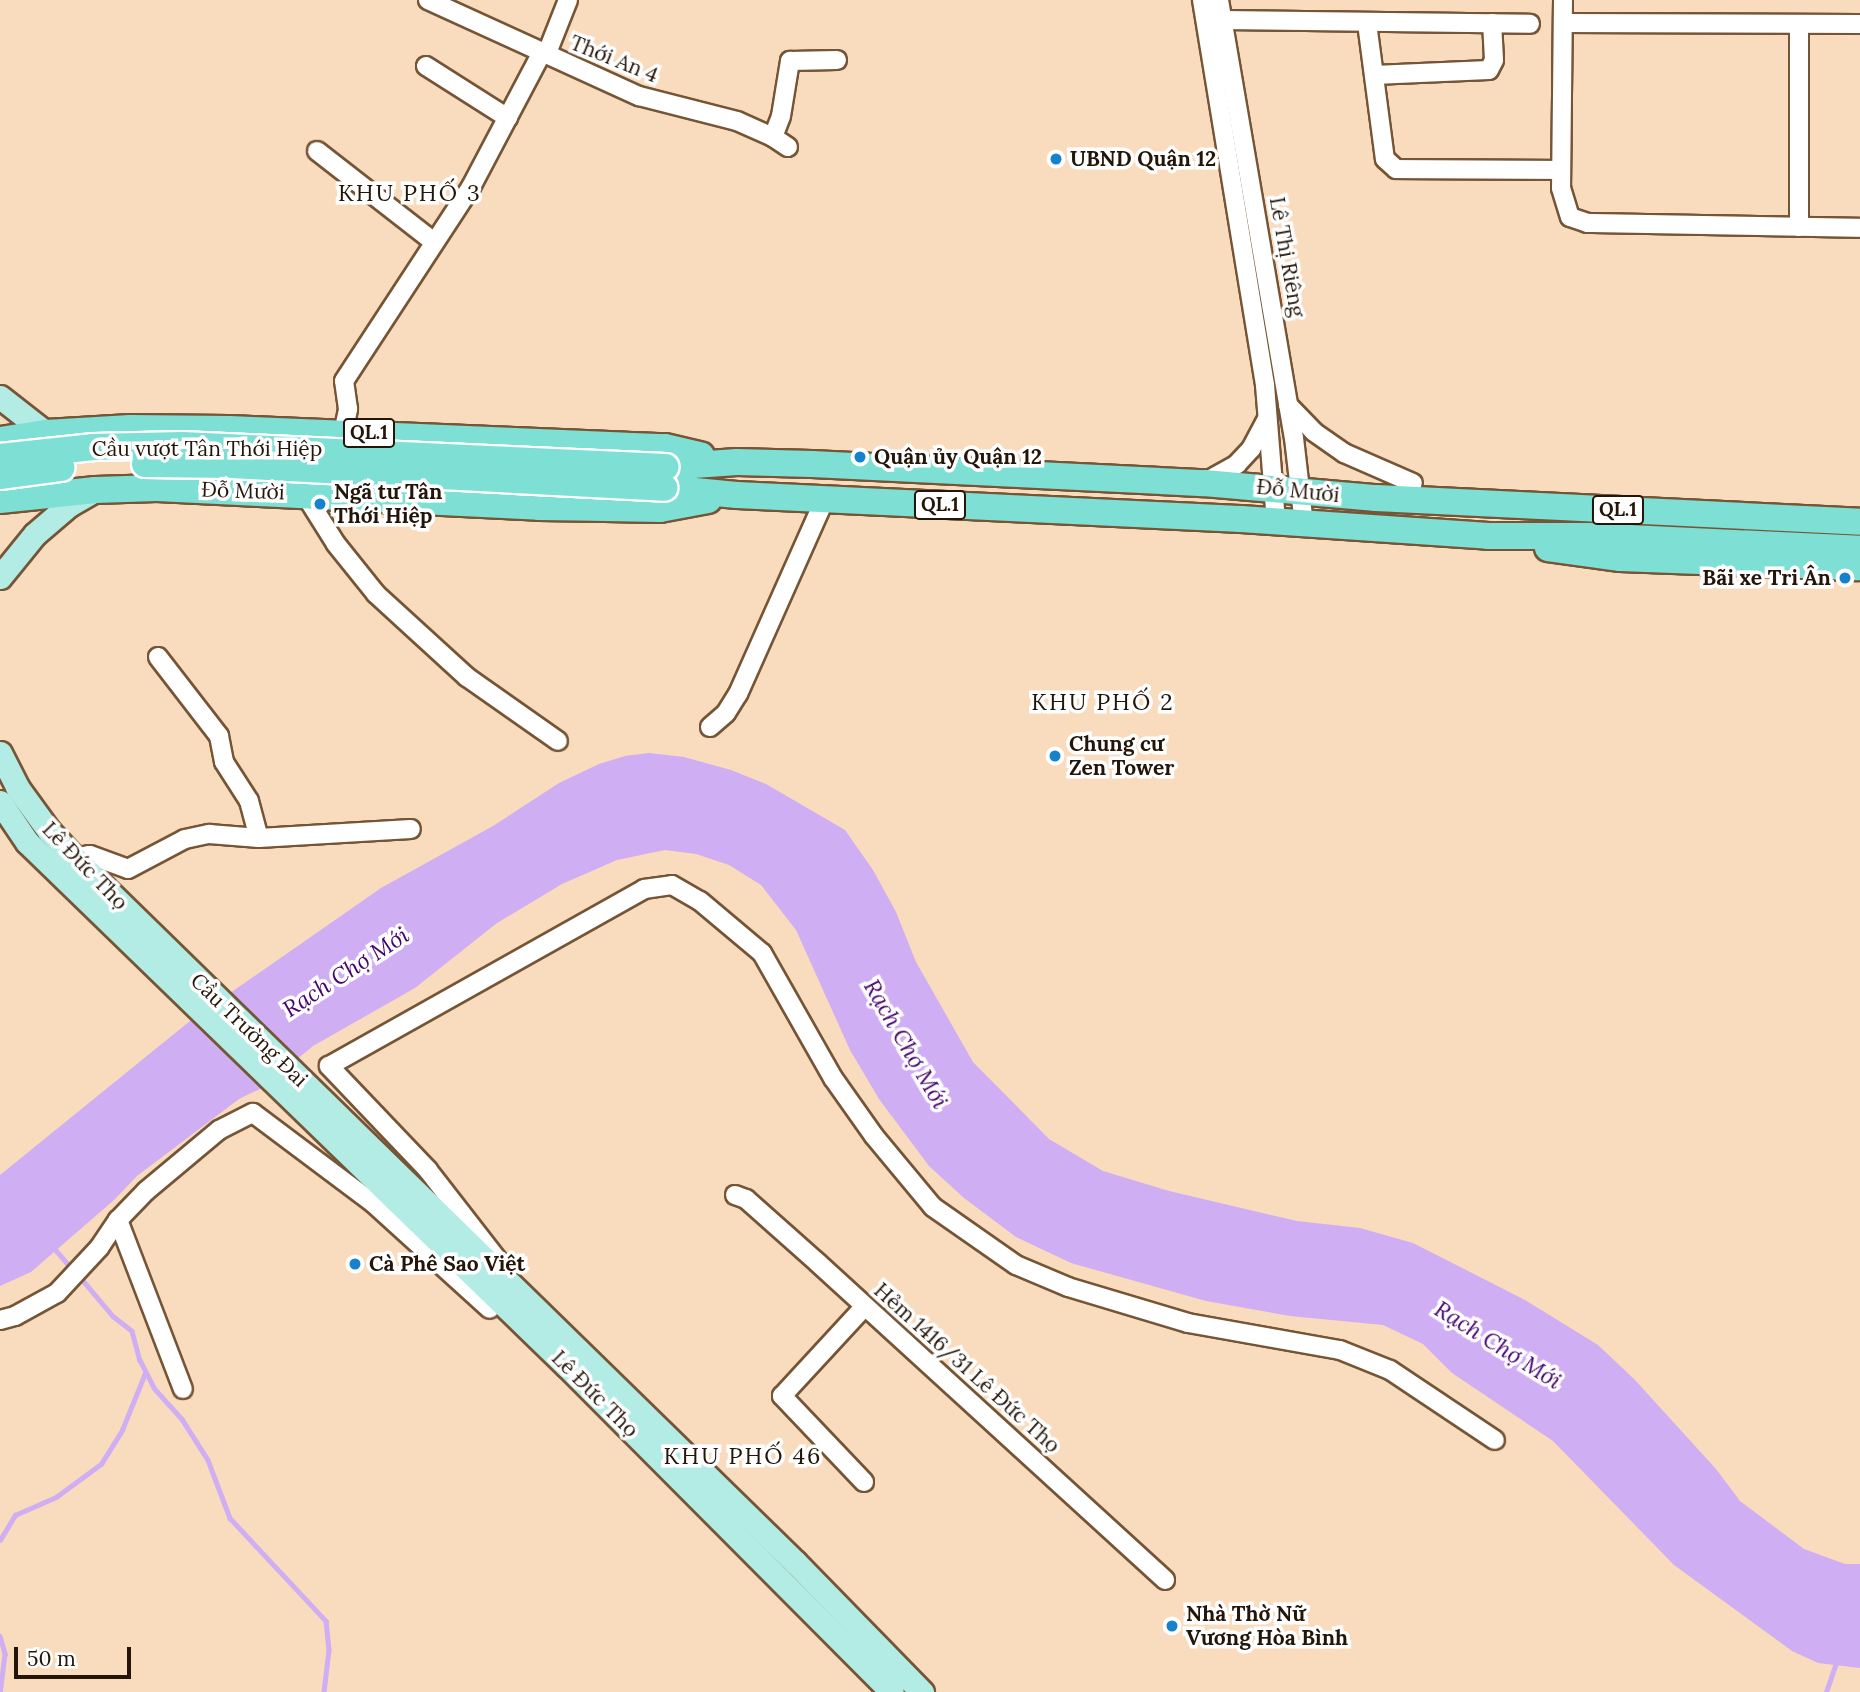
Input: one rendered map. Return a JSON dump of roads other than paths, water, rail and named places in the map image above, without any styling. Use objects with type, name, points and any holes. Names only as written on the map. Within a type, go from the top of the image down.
[{"type":"highway","name":"Đỗ Mười","points":[[0,440],[130,428],[343,433],[665,447],[737,462],[1204,482],[1376,498],[1860,522]]},
{"type":"highway","points":[[32,495],[36,435]]},
{"type":"highway","name":"Cầu vượt Tân Thới Hiệp","points":[[0,457],[93,447],[183,445],[665,477]]},
{"type":"highway","name":"Đỗ Mười","points":[[665,477],[737,462]]},
{"type":"highway","name":"Cầu vượt Tân Thới Hiệp","points":[[0,476],[79,466],[206,464],[665,477]]},
{"type":"highway","name":"Đỗ Mười","points":[[665,477],[737,495],[1267,521],[1488,536],[1588,536],[1860,549]]},
{"type":"highway","name":"QL.1","points":[[1376,498],[1413,483],[1860,505]]},
{"type":"highway","name":"Đỗ Mười","points":[[0,500],[95,489],[157,488],[304,493],[539,507],[660,509],[737,495]]},
{"type":"highway","name":"Đỗ Mười","points":[[1488,536],[1601,557],[1860,567]]},
{"type":"main road","points":[[0,397],[36,435]]},
{"type":"main road","points":[[0,577],[35,534],[69,505],[95,489]]},
{"type":"main road","name":"Lê Đức Thọ","points":[[0,752],[6,794],[27,842],[177,974]]},
{"type":"main road","name":"Lê Đức Thọ","points":[[6,794],[49,831],[177,974]]},
{"type":"main road","name":"Cầu Trường Đai","points":[[177,974],[304,1096]]},
{"type":"main road","name":"Lê Đức Thọ","points":[[304,1096],[508,1282],[817,1600],[892,1692]]},
{"type":"main road","name":"Lê Đức Thọ","points":[[304,1096],[817,1600],[922,1692]]},
{"type":"street","name":"Thới An 4","points":[[428,0],[541,54],[639,96],[737,121],[780,142],[790,61],[837,60]]},
{"type":"street","points":[[343,433],[348,409],[344,381],[471,187],[541,54],[549,48],[568,0]]},
{"type":"street","name":"Lê Thị Riêng","points":[[1202,0],[1259,344],[1273,487],[1267,521]]},
{"type":"street","name":"Lê Thị Riêng","points":[[1219,0],[1302,490],[1304,524]]},
{"type":"street","points":[[1563,0],[1561,170],[1563,200],[1570,217],[1587,223],[1860,228]]},
{"type":"street","points":[[1223,20],[1530,24]]},
{"type":"street","points":[[1367,23],[1385,159],[1396,169],[1561,170]]},
{"type":"street","points":[[1374,75],[1489,70],[1494,60],[1492,23]]},
{"type":"street","points":[[1563,23],[1860,24]]},
{"type":"street","points":[[1798,227],[1799,24]]},
{"type":"street","points":[[425,66],[508,118]]},
{"type":"street","points":[[317,152],[435,242]]},
{"type":"street","points":[[1288,405],[1314,432],[1344,453],[1413,483]]},
{"type":"street","points":[[1204,482],[1237,464],[1251,449],[1267,419]]},
{"type":"street","points":[[304,493],[337,544],[376,594],[467,677],[558,741]]},
{"type":"street","points":[[710,727],[726,713],[738,694],[825,499]]},
{"type":"street","points":[[158,657],[219,736],[224,762],[249,801],[259,838]]},
{"type":"street","points":[[74,858],[90,855],[128,869],[184,839],[209,834],[259,838],[411,829]]},
{"type":"street","name":"Lê Đức Thọ","points":[[508,1282],[506,1267],[428,1170],[329,1066],[644,889],[672,886],[700,901],[762,953],[833,1078],[874,1136],[933,1207],[1016,1265],[1068,1287],[1188,1323],[1340,1350],[1390,1370],[1495,1440]]},
{"type":"street","points":[[0,1320],[57,1293],[146,1191],[219,1130],[253,1113],[374,1204],[490,1309]]},
{"type":"street","name":"Hẻm 1416/31 Lê Đức Thọ","points":[[735,1195],[746,1199],[1165,1580]]},
{"type":"street","points":[[118,1220],[183,1390]]},
{"type":"street","points":[[864,1482],[782,1396],[865,1306]]},
{"type":"water","name":"Rạch Chợ Mới","points":[[649,753],[684,757],[731,770],[766,784],[845,830],[873,870],[896,912],[916,962],[973,1062],[1049,1139],[1103,1171],[1169,1191],[1297,1221],[1360,1228],[1413,1243],[1525,1300],[1598,1345],[1635,1380],[1716,1469],[1740,1501],[1804,1549],[1845,1564],[1860,1564],[1860,1668],[1818,1663],[1792,1651],[1674,1565],[1553,1441],[1452,1373],[1423,1344],[1383,1325],[1290,1316],[1206,1301],[1071,1263],[1016,1237],[964,1198],[929,1166],[879,1099],[850,1050],[796,930],[761,885],[729,865],[696,854],[665,850],[617,860],[562,884],[497,923],[415,988],[313,1046],[262,1088],[239,1099],[137,1176],[114,1200],[31,1272],[0,1286],[0,1175],[190,1021],[381,888],[493,826],[559,783],[599,764],[625,756]]},
{"type":"waterway","points":[[54,1248],[74,1271]]},
{"type":"waterway","points":[[80,1277],[113,1316],[132,1331],[140,1360],[154,1388],[182,1419],[208,1460],[230,1518],[326,1621],[329,1650],[324,1692]]},
{"type":"waterway","points":[[0,1540],[15,1515],[56,1497],[101,1464],[122,1430],[145,1373]]},
{"type":"waterway","points":[[0,1636],[5,1654],[0,1692]]},
{"type":"waterway","points":[[1826,1692],[1837,1660]]},
{"type":"place","name":"UBND Quận 12","points":[[1056,159]]},
{"type":"place","name":"Quận ủy Quận 12","points":[[860,457]]},
{"type":"place","name":"Ngã tư Tân Thới Hiệp","points":[[320,504]]},
{"type":"place","name":"Bãi xe Tri Ân","points":[[1845,578]]},
{"type":"place","name":"Chung cư Zen Tower","points":[[1055,756]]},
{"type":"place","name":"Cà Phê Sao Việt","points":[[355,1264]]},
{"type":"place","name":"Nhà Thờ Nữ Vương Hòa Bình","points":[[1172,1626]]},
{"type":"district","name":"KHU PHỐ 3","points":[[410,193]]},
{"type":"district","name":"KHU PHỐ 2","points":[[1103,702]]},
{"type":"district","name":"KHU PHỐ 46","points":[[743,1456]]}]
